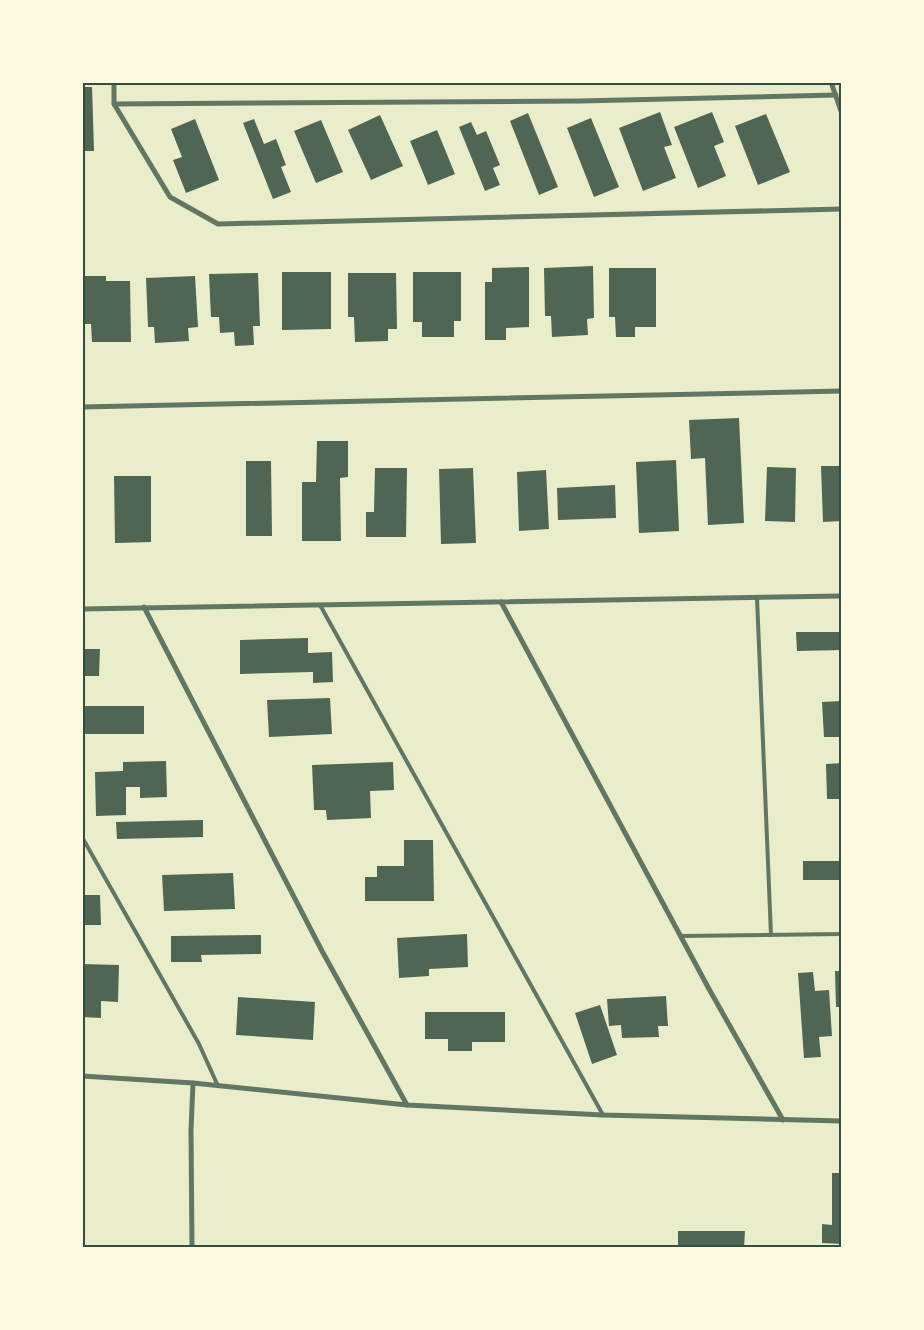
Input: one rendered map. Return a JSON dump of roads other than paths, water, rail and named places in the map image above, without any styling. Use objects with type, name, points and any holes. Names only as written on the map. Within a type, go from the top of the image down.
[{"type":"street","points":[[114,82],[114,104],[170,196],[218,224],[842,209]]},
{"type":"street","points":[[831,82],[842,114]]},
{"type":"street","points":[[114,104],[580,101],[836,95]]},
{"type":"street","points":[[82,407],[842,391]]},
{"type":"street","points":[[82,608],[842,596]]},
{"type":"street","points":[[500,602],[680,936],[783,1120]]},
{"type":"street","points":[[144,608],[317,942],[407,1105]]},
{"type":"street","points":[[82,1076],[192,1083],[407,1105],[603,1115],[842,1122]]},
{"type":"street","points":[[192,1083],[190,1130],[192,1248]]},
{"type":"lane","points":[[757,598],[771,935]]},
{"type":"lane","points":[[320,605],[603,1115]]},
{"type":"lane","points":[[82,837],[199,1044],[218,1086]]},
{"type":"lane","points":[[680,936],[842,934]]}]
